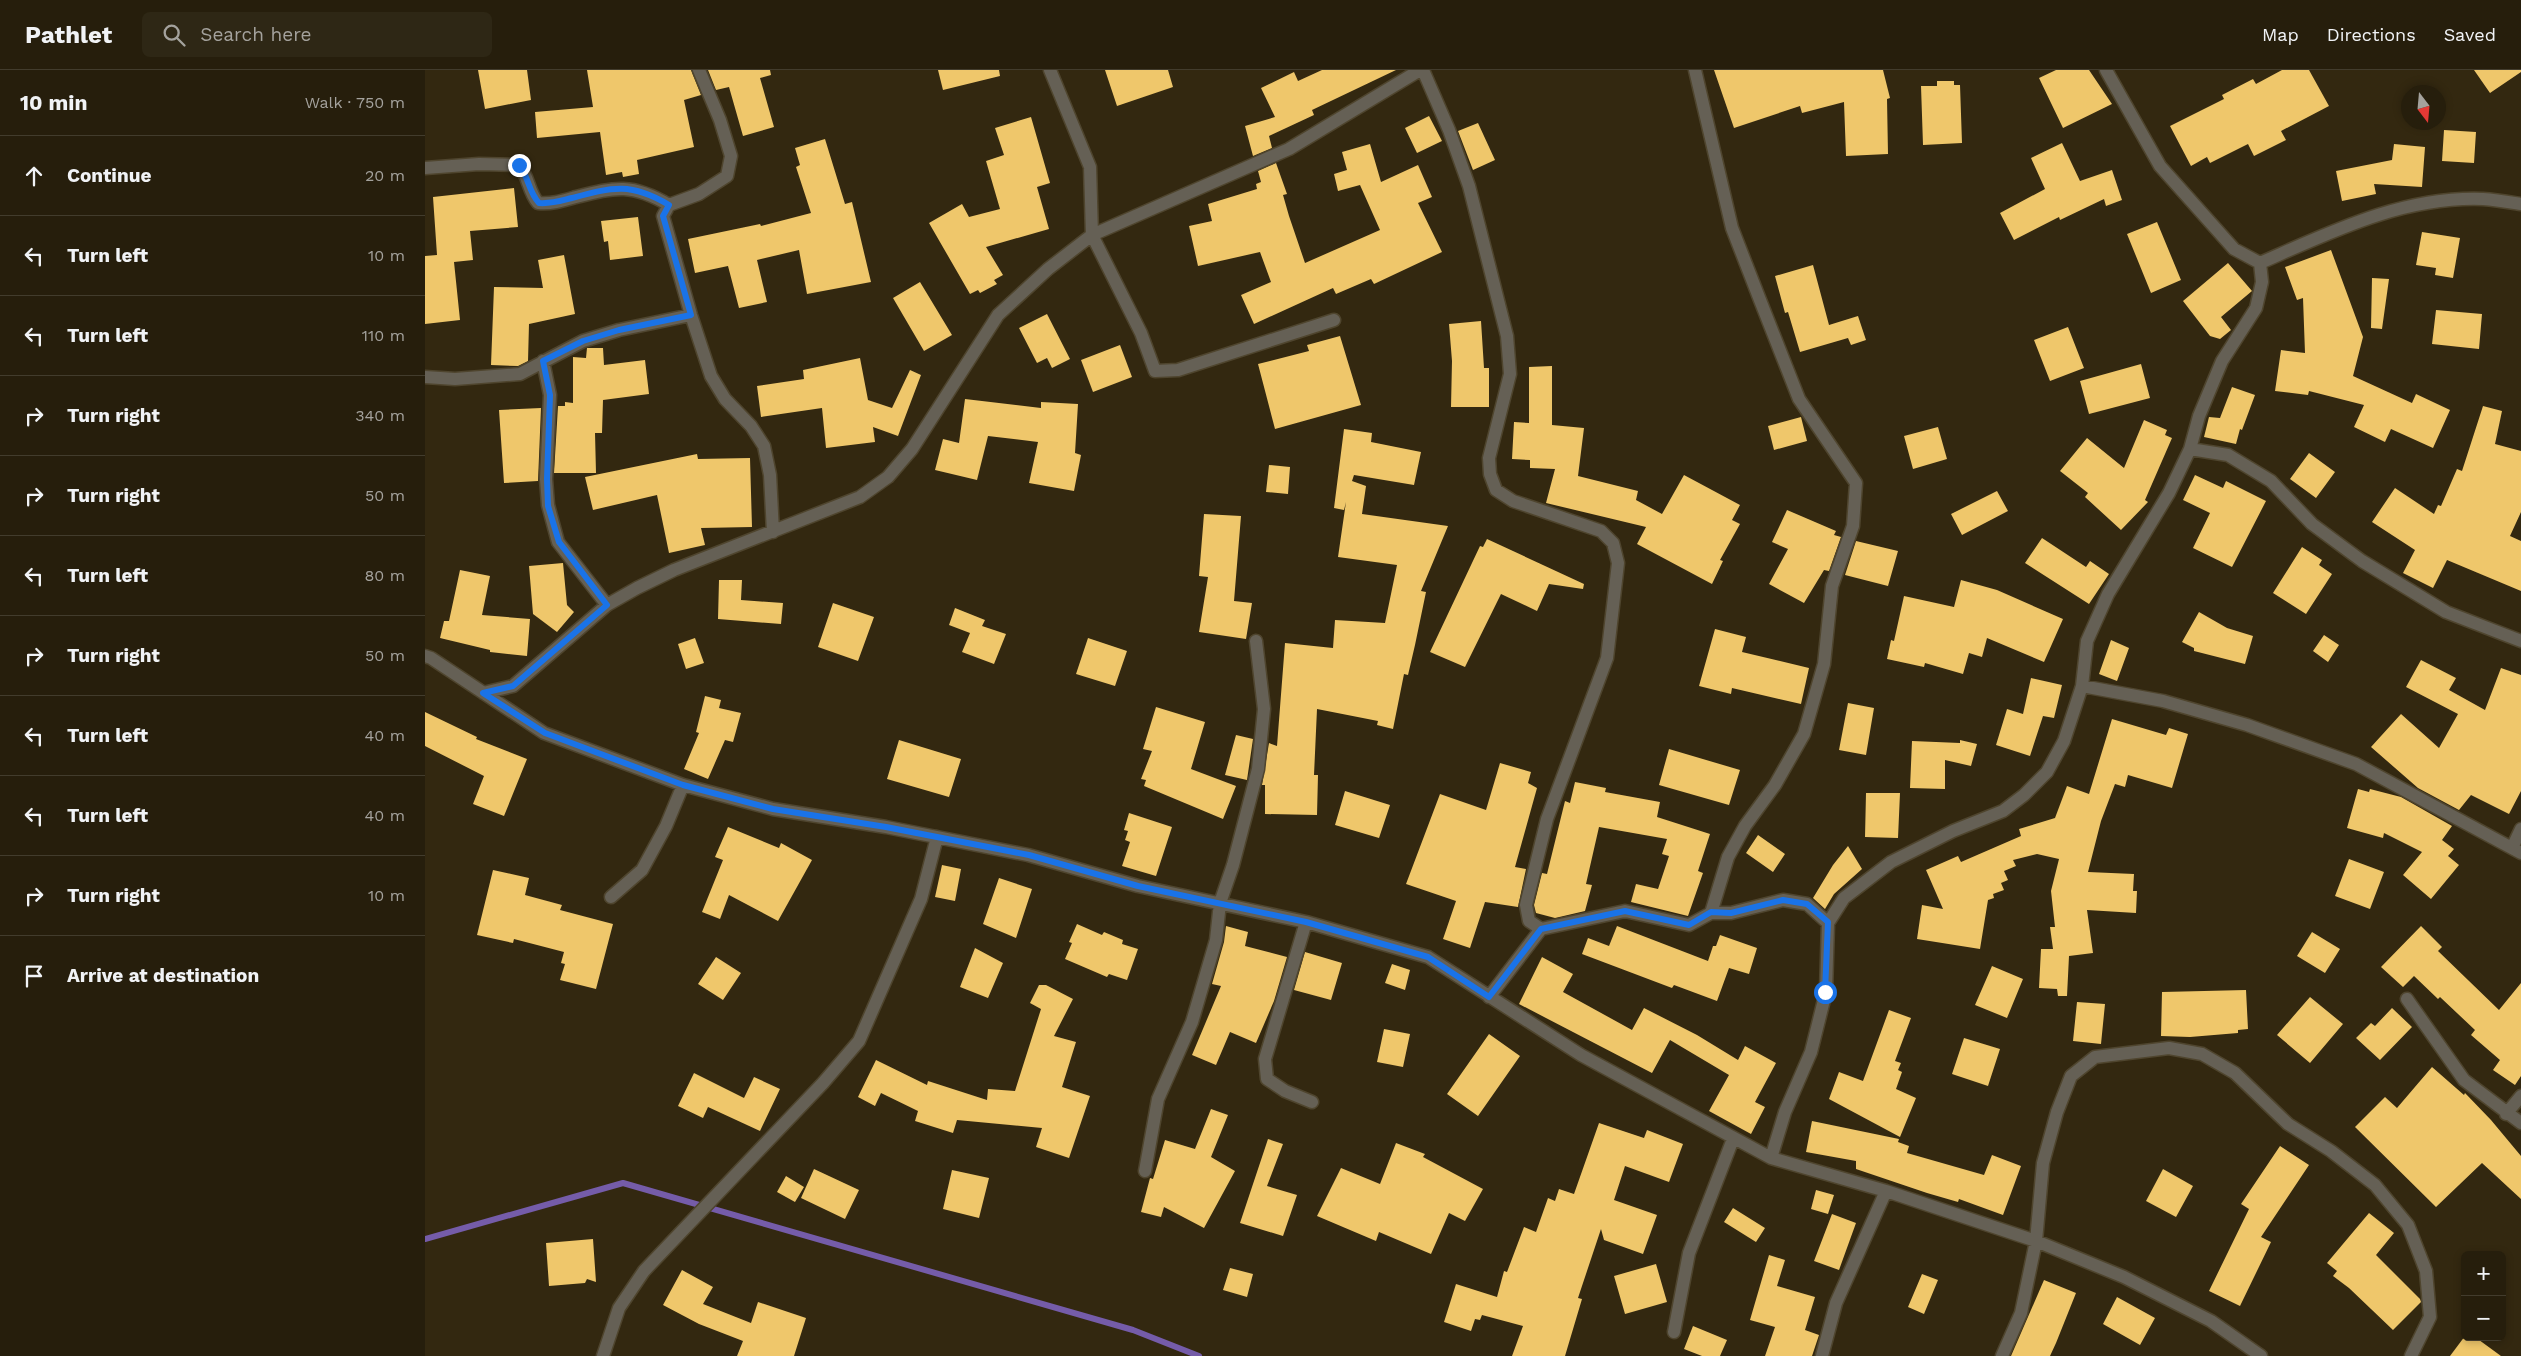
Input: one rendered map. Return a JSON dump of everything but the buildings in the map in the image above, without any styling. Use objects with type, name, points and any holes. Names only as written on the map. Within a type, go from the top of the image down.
[{"type":"street","points":[[699,70],[720,120],[731,156],[727,176],[699,194],[669,205],[663,216],[691,315],[711,376],[725,399],[751,426],[764,446],[770,476],[773,532]]},
{"type":"street","points":[[1050,70],[1090,167],[1092,235],[1141,333],[1155,371],[1178,370],[1333,320]]},
{"type":"street","points":[[483,693],[513,686],[607,605],[675,570],[860,497],[888,477],[912,450],[998,315],[1048,269],[1092,235],[1289,149],[1422,70],[1449,130],[1469,186],[1507,336],[1510,374],[1489,458],[1490,474],[1495,490],[1513,501],[1601,531],[1613,543],[1618,563],[1607,658],[1547,819],[1526,905],[1529,921],[1541,929]]},
{"type":"street","points":[[1695,70],[1731,228],[1799,399],[1856,483],[1853,526],[1832,586],[1824,664],[1804,734],[1775,785],[1745,826],[1728,858],[1711,912]]},
{"type":"street","points":[[2106,70],[2159,166],[2234,249],[2260,263]]},
{"type":"street","points":[[425,168],[479,164],[519,165],[526,174],[530,194],[539,203],[553,204],[597,192],[623,188],[647,192],[669,205]]},
{"type":"street","points":[[2260,263],[2325,234],[2386,211],[2424,204],[2482,199],[2521,204]]},
{"type":"street","points":[[1771,1158],[1785,1112],[1811,1052],[1825,992],[1828,922],[1844,898],[1891,862],[1953,832],[2003,811],[2024,795],[2047,772],[2064,741],[2082,686],[2087,641],[2108,594],[2169,493],[2190,449],[2199,416],[2222,361],[2255,308],[2262,282],[2260,263]]},
{"type":"street","points":[[425,377],[455,379],[521,374],[583,341],[691,315]]},
{"type":"street","points":[[543,361],[550,395],[548,506],[559,542],[607,605]]},
{"type":"street","points":[[2190,449],[2228,455],[2271,481],[2312,524],[2362,561],[2446,612],[2521,641]]},
{"type":"street","points":[[1145,1171],[1158,1099],[1192,1022],[1216,940],[1220,903],[1233,865],[1258,769],[1264,709],[1256,641]]},
{"type":"street","points":[[425,656],[431,658],[545,733],[683,785],[773,809],[886,827],[1029,855],[1138,886],[1306,922],[1428,957],[1581,1055],[1771,1158],[1886,1191],[2036,1241],[2124,1277],[2211,1321],[2261,1356]]},
{"type":"street","points":[[2082,686],[2163,701],[2219,717],[2356,764],[2517,851],[2521,829]]},
{"type":"street","points":[[611,897],[642,870],[667,826],[683,785]]},
{"type":"street","points":[[603,1356],[619,1308],[644,1271],[823,1083],[859,1041],[921,899],[937,837]]},
{"type":"street","points":[[1489,997],[1541,929],[1625,911],[1689,925],[1711,912],[1731,913],[1783,900],[1807,904],[1828,922]]},
{"type":"street","points":[[1306,922],[1265,1059],[1267,1079],[1285,1092],[1312,1102]]},
{"type":"street","points":[[2407,999],[2464,1080],[2506,1114],[2521,1123]]},
{"type":"street","points":[[2002,1356],[2021,1313],[2036,1241],[2043,1163],[2057,1112],[2071,1076],[2095,1058],[2169,1048],[2202,1054],[2235,1072],[2288,1124],[2331,1151],[2375,1185],[2408,1225],[2426,1272],[2430,1317],[2411,1356]]},
{"type":"street","points":[[2506,1114],[2521,1096]]},
{"type":"street","points":[[1674,1332],[1689,1253],[1733,1139]]},
{"type":"street","points":[[1821,1356],[1836,1303],[1886,1191]]},
{"type":"waterway","points":[[425,1239],[623,1183],[1133,1330],[1199,1356]]},
{"type":"route","points":[[519,165],[526,174],[530,194],[539,203],[553,204],[597,192],[623,188],[647,192],[669,205],[663,216],[691,315],[619,330],[583,341],[543,361],[550,395],[548,506],[559,542],[607,605],[546,660],[513,686],[483,693],[545,733],[683,785],[773,809],[886,827],[1029,855],[1138,886],[1306,922],[1428,957],[1489,997],[1541,929],[1589,917],[1625,911],[1689,925],[1711,912],[1731,913],[1783,900],[1807,904],[1828,922],[1825,992]]}]
